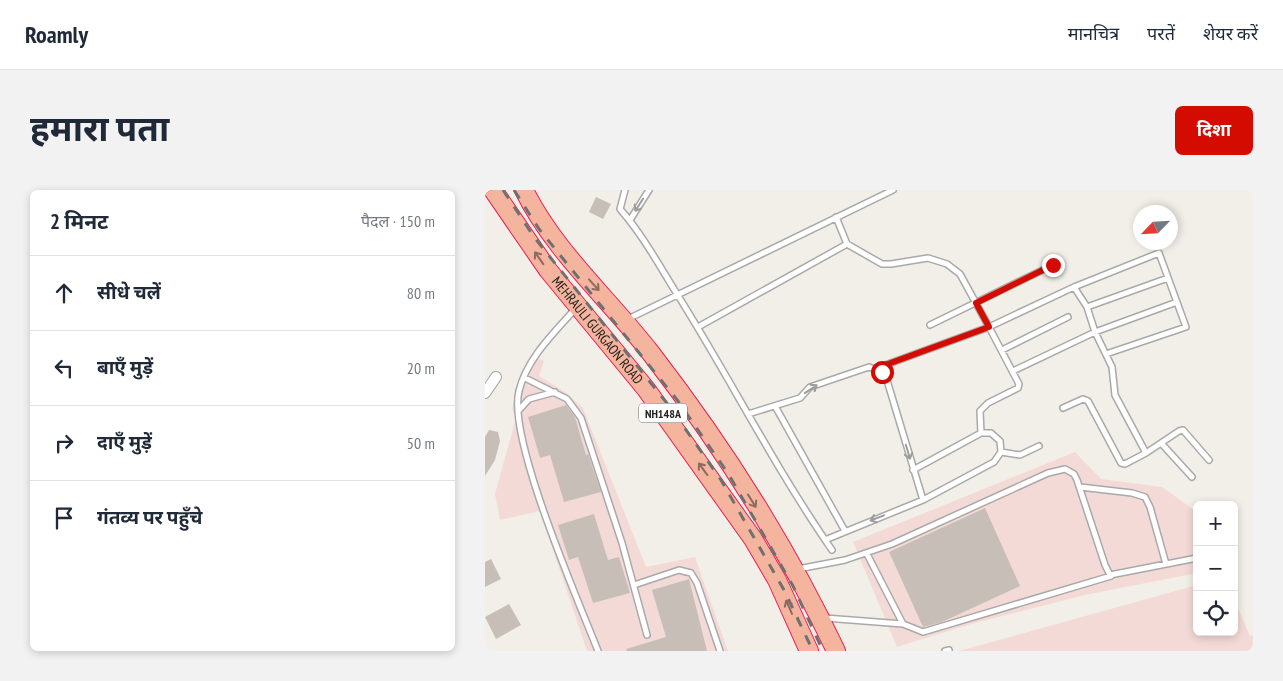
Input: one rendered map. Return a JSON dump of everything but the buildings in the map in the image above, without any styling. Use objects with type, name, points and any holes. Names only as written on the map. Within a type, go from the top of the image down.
[{"type":"highway","name":"MEHRAULI GURGAON ROAD","points":[[493,190],[547,270],[646,389],[753,539],[777,580],[809,651]]},
{"type":"highway","name":"MEHRAULI GURGAON ROAD","points":[[524,190],[566,254],[625,320],[666,373],[722,452],[820,617],[835,651]]},
{"type":"highway","points":[[646,389],[666,373]]},
{"type":"street","points":[[485,393],[496,377]]},
{"type":"lane","points":[[625,190],[620,209],[630,220],[698,327],[748,414],[832,550]]},
{"type":"lane","points":[[630,220],[649,190]]},
{"type":"lane","points":[[625,320],[678,296],[893,190]]},
{"type":"lane","points":[[836,217],[847,244],[882,264],[903,263],[928,258],[947,264],[960,274],[1019,384],[1018,388],[988,403],[981,410],[981,433]]},
{"type":"lane","points":[[698,327],[847,244]]},
{"type":"lane","points":[[748,414],[800,398],[810,387],[869,367],[877,368],[989,327],[1074,287],[1159,252],[1186,327],[1106,354]]},
{"type":"lane","points":[[930,325],[1053,265]]},
{"type":"lane","points":[[1087,308],[1168,278]]},
{"type":"lane","points":[[1074,287],[1087,308],[1095,332],[1113,367],[1115,395],[1146,453]]},
{"type":"lane","points":[[1013,371],[1095,332],[1177,302]]},
{"type":"lane","points":[[578,306],[533,358],[518,393],[521,433],[531,474],[598,651]]},
{"type":"lane","points":[[1002,350],[1068,317]]},
{"type":"lane","points":[[877,368],[885,377],[923,500]]},
{"type":"lane","points":[[525,378],[555,392],[572,403],[581,418],[634,585],[647,635]]},
{"type":"lane","points":[[519,410],[529,399],[555,392]]},
{"type":"lane","points":[[1063,408],[1083,399],[1088,401],[1121,463],[1125,464],[1146,453],[1179,430],[1183,430],[1209,460]]},
{"type":"lane","points":[[775,406],[845,531]]},
{"type":"lane","points":[[825,540],[923,500],[994,462],[1001,452],[1002,445],[997,436],[991,433],[981,433],[913,470]]},
{"type":"lane","points":[[1161,443],[1192,477]]},
{"type":"lane","points":[[1001,452],[1020,455],[1039,446]]},
{"type":"lane","points":[[793,570],[867,554],[945,522],[1048,473],[1065,469],[1070,470],[1074,474],[1108,573],[1114,575]]},
{"type":"lane","points":[[1080,487],[1132,493],[1145,497],[1150,507],[1166,564]]},
{"type":"lane","points":[[867,554],[903,624]]},
{"type":"lane","points":[[820,617],[903,624],[923,632],[1114,575],[1193,559]]},
{"type":"lane","points":[[634,585],[679,570],[691,573],[697,584],[720,651]]},
{"type":"shaded area","points":[[531,355],[544,361],[539,376],[565,392],[583,408],[646,567],[695,557],[728,651],[587,651],[540,511],[500,520],[495,494],[516,418],[512,409],[516,391]]},
{"type":"shaded area","points":[[1075,452],[1101,479],[1162,487],[1193,509],[1193,574],[1085,595],[971,624],[897,647],[853,542]]},
{"type":"shaded area","points":[[1193,586],[1193,636],[1238,636],[1238,608],[1250,636],[1253,635],[1253,651],[959,651]]},
{"type":"railway","points":[[503,190],[534,237],[670,407],[721,480],[784,590],[813,651]]},
{"type":"railway","points":[[514,190],[539,229],[678,401],[729,475],[793,586],[823,651]]},
{"type":"route","points":[[882,372],[877,368],[989,327],[976,303],[1053,265]]}]
